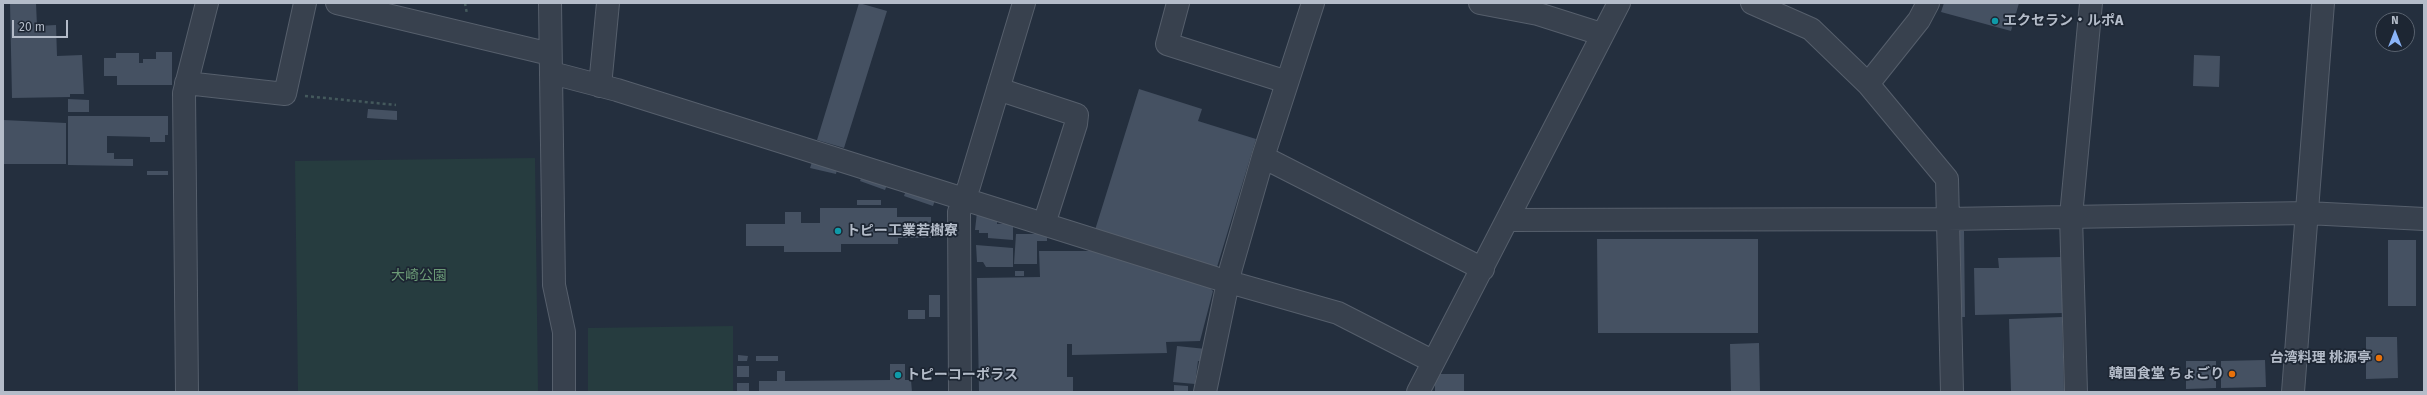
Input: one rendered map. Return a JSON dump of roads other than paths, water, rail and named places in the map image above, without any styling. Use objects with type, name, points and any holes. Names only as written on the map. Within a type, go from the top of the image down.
[{"type":"street","points":[[187,392],[183,166],[186,83],[207,3]]},
{"type":"street","points":[[186,83],[285,94],[305,3]]},
{"type":"street","points":[[337,3],[551,64],[600,86],[1228,281],[1338,313],[1432,361]]},
{"type":"street","points":[[550,3],[554,285],[564,332],[564,392]]},
{"type":"street","points":[[600,86],[608,3]]},
{"type":"street","points":[[960,392],[959,212],[1024,3]]},
{"type":"street","points":[[1178,3],[1167,44],[1287,82]]},
{"type":"street","points":[[1205,392],[1228,281],[1263,157],[1314,3]]},
{"type":"street","points":[[1480,3],[1538,14],[1601,34]]},
{"type":"street","points":[[1418,392],[1432,361],[1509,220],[1601,34],[1619,3]]},
{"type":"street","points":[[1752,3],[1776,8],[1811,29],[1868,84],[1947,179],[1952,392]]},
{"type":"street","points":[[1868,84],[1919,20],[1928,3]]},
{"type":"street","points":[[2076,392],[2071,216],[2091,3]]},
{"type":"street","points":[[2293,392],[2323,3]]},
{"type":"street","points":[[998,89],[1077,115],[1076,124],[1044,224]]},
{"type":"street","points":[[1263,157],[1483,269]]},
{"type":"street","points":[[1509,220],[1947,219],[2307,213],[2424,219]]},
{"type":"place","name":"エクセラン・ルポA","points":[[1995,21]]},
{"type":"place","name":"トピー工業若樹寮","points":[[838,231]]},
{"type":"place","name":"台湾料理 桃源亭","points":[[2379,358]]},
{"type":"place","name":"韓国食堂 ちょごり","points":[[2232,374]]},
{"type":"place","name":"トピーコーポラス","points":[[898,375]]},
{"type":"park label","name":"大崎公園","points":[[419,276]]}]
